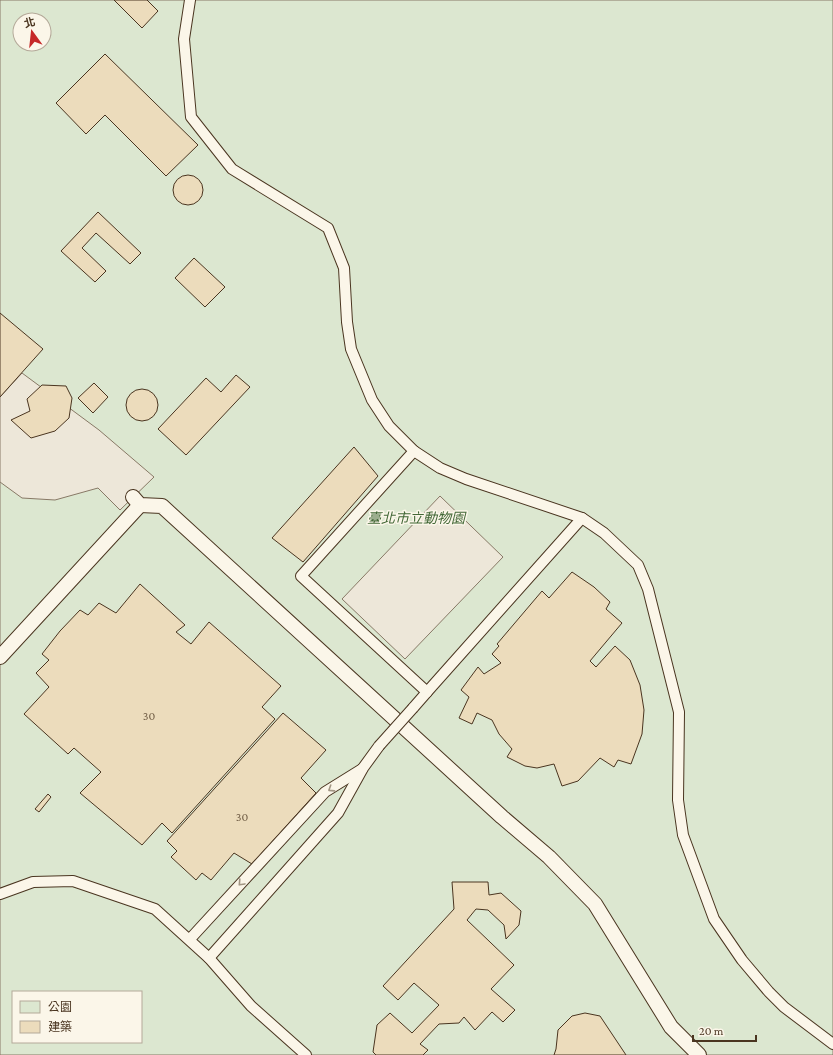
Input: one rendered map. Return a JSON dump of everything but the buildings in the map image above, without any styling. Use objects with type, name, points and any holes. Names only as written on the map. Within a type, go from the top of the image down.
[{"type":"street","points":[[0,657],[137,501],[162,506],[502,817],[549,857],[595,904],[672,1027],[699,1055]]},
{"type":"lane","points":[[190,0],[184,39],[191,117],[232,169],[328,228],[344,268],[348,322],[352,349],[372,400],[389,426],[414,451],[440,468],[466,479],[582,518],[604,533],[638,565],[648,589],[679,712],[678,800],[683,835],[714,919],[742,960],[769,992],[784,1006],[833,1044]]},
{"type":"lane","points":[[414,451],[301,576],[427,692]]},
{"type":"lane","points":[[209,958],[338,813],[364,768],[379,746],[582,518]]},
{"type":"lane","points":[[190,939],[325,792],[364,768]]},
{"type":"lane","points":[[0,894],[33,882],[73,881],[155,909],[190,939],[209,958],[251,1006],[306,1055]]},
{"type":"green space","name":"臺北市立動物園","points":[[0,0],[833,0],[833,1055],[0,1055]]},
{"type":"shaded area","points":[[22,373],[99,430],[154,477],[120,510],[98,488],[55,500],[22,498],[0,482],[0,397]]},
{"type":"shaded area","points":[[440,496],[503,557],[405,659],[342,599]]}]
